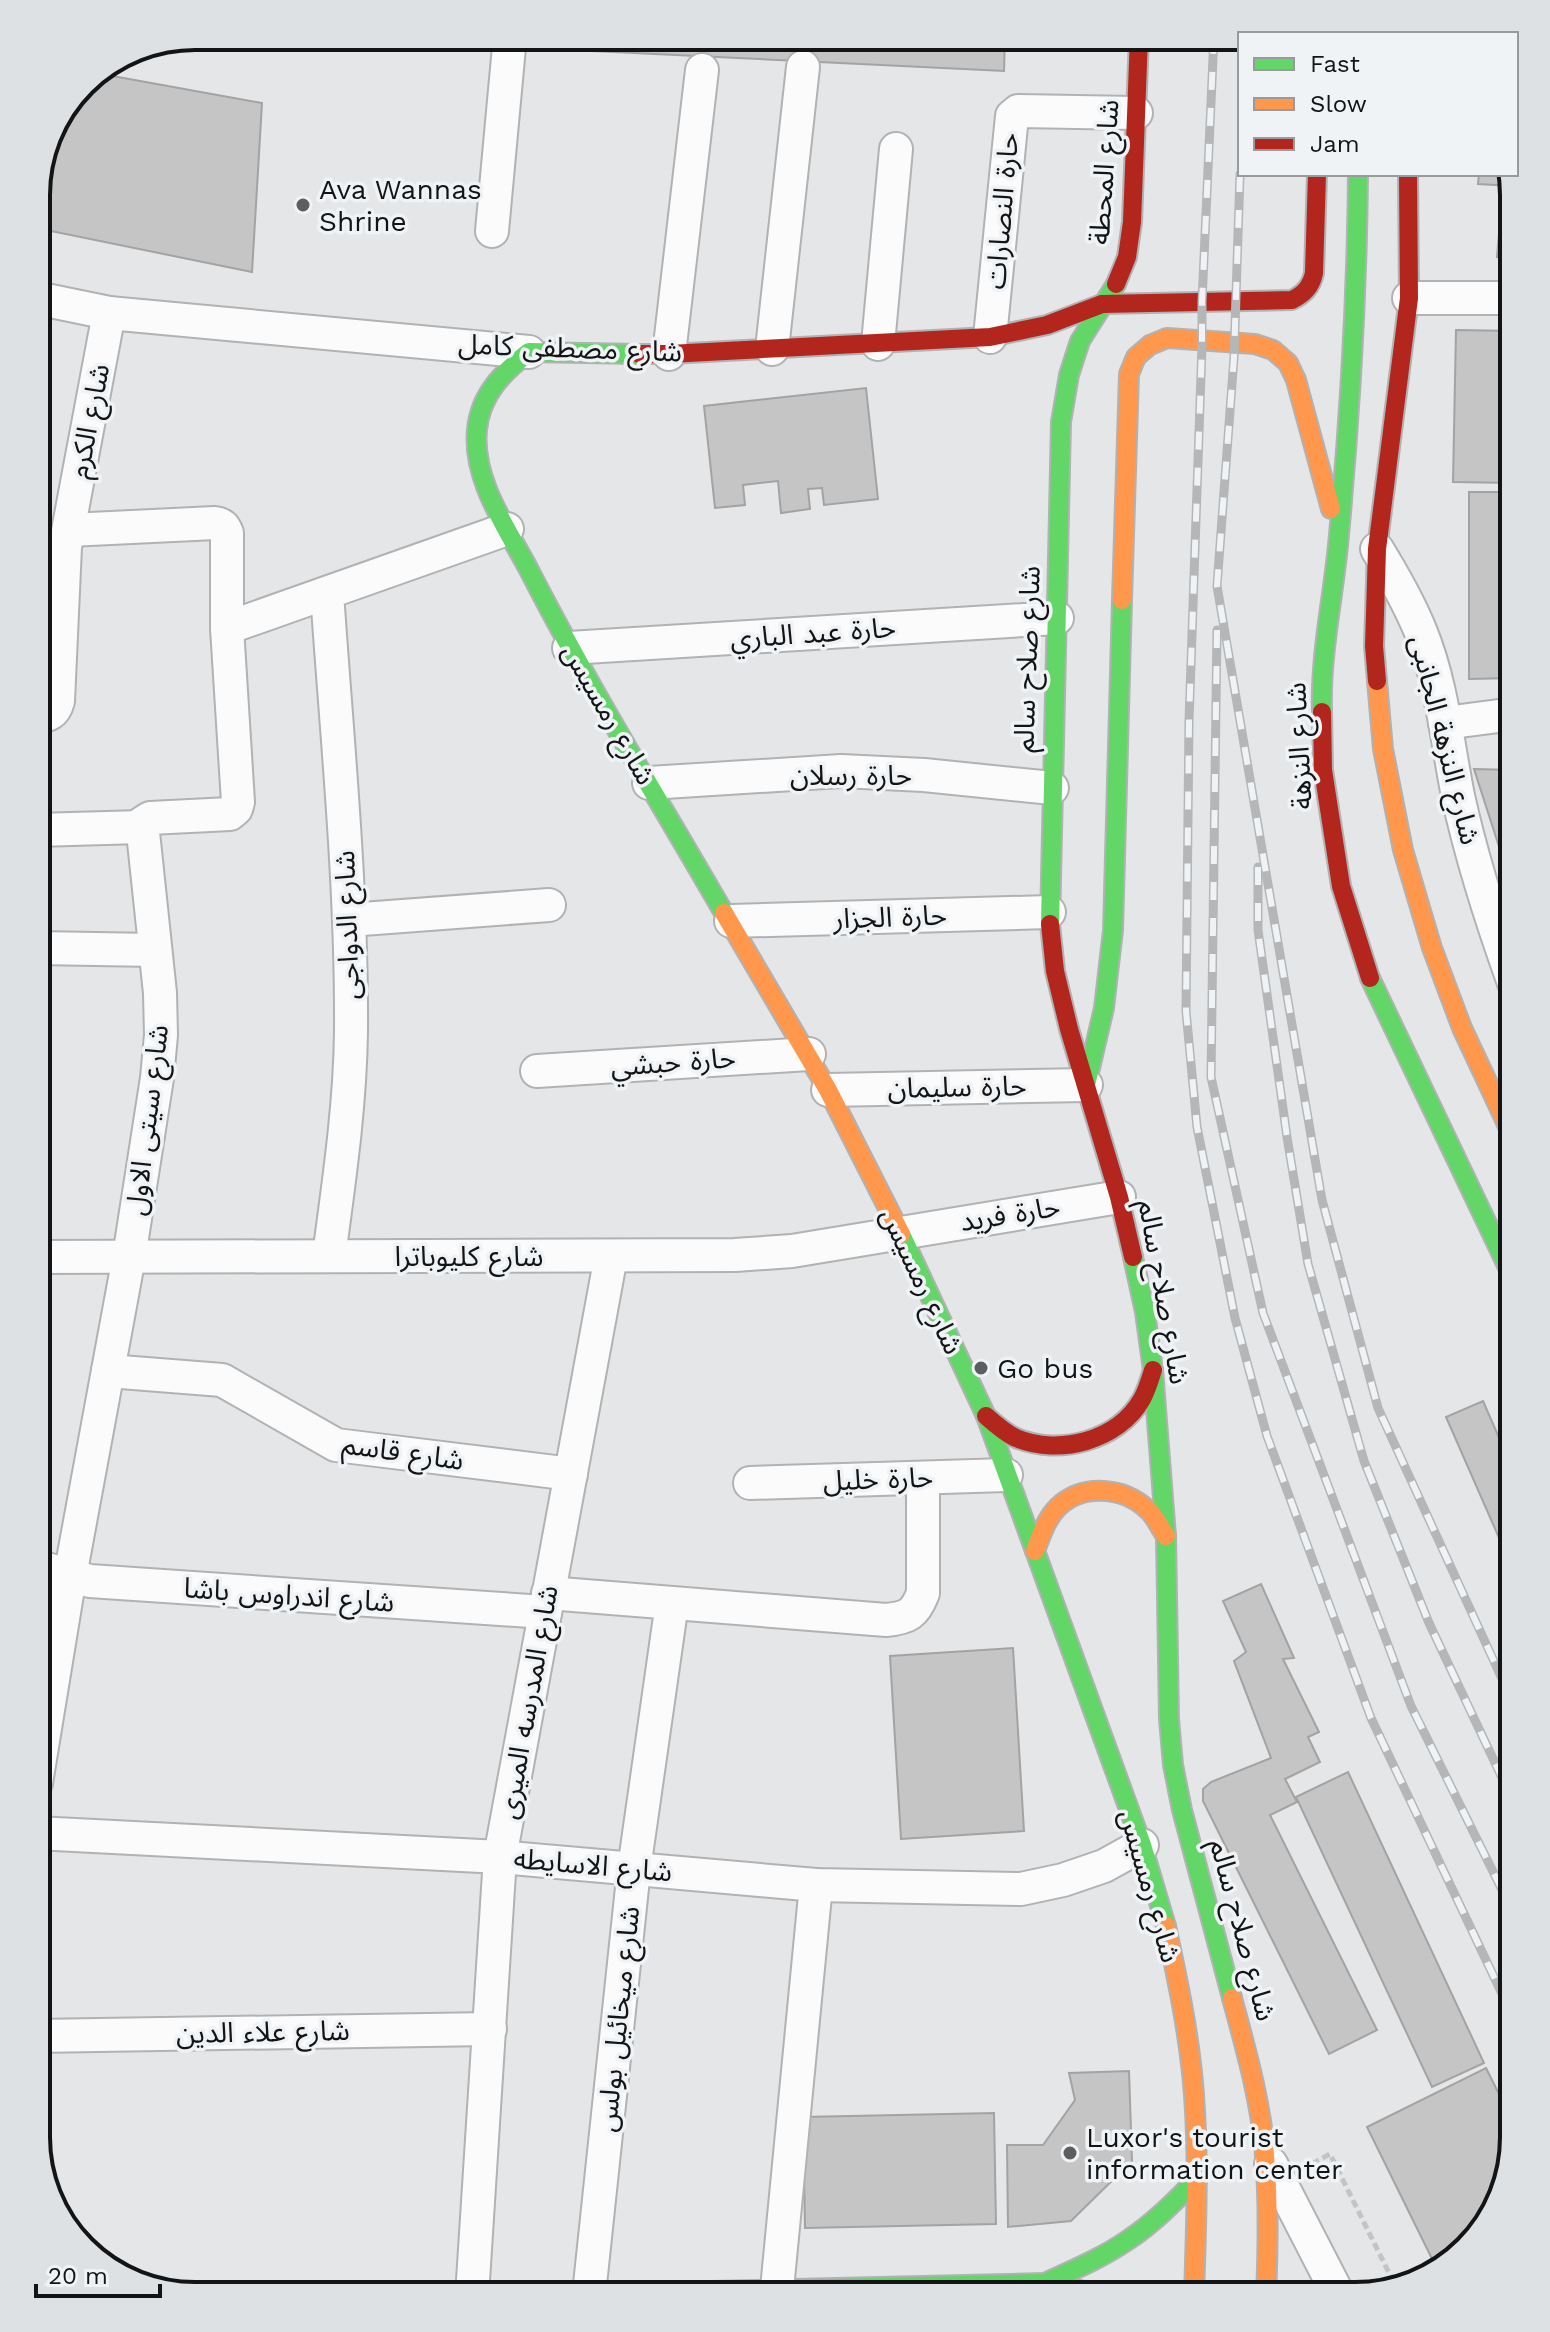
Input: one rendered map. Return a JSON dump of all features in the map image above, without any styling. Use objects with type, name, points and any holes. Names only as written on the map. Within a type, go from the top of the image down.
[{"type":"main road","name":"شارع المحطة","points":[[1102,304],[1118,280],[1129,252],[1138,50]]},
{"type":"main road","points":[[1102,304],[1292,300],[1305,294],[1313,282],[1315,267],[1317,176]]},
{"type":"main road","name":"شارع النزهة","points":[[1358,176],[1357,270],[1348,431],[1339,539],[1321,679],[1323,770],[1341,886],[1374,969],[1500,1249]]},
{"type":"main road","points":[[1408,176],[1409,298],[1377,549],[1374,646],[1383,749],[1426,950],[1500,1109]]},
{"type":"main road","name":"شارع مصطفى كامل","points":[[529,352],[669,354],[990,337],[1029,331],[1066,320],[1102,304]]},
{"type":"main road","name":"شارع صلاح سالم","points":[[1102,304],[1085,331],[1073,360],[1061,422],[1049,912],[1055,971],[1119,1197],[1145,1312],[1153,1370],[1166,1536],[1169,1719],[1173,1765],[1257,2098],[1265,2152],[1269,2222],[1267,2282]]},
{"type":"main road","points":[[1086,1085],[1104,1008],[1113,930],[1129,374],[1136,357],[1150,345],[1167,338],[1255,344],[1273,350],[1288,363],[1296,380],[1339,539]]},
{"type":"main road","name":"شارع رمسيس","points":[[529,352],[510,365],[483,402],[475,447],[479,469],[569,648],[809,1054],[900,1232],[986,1416],[1142,1845],[1166,1926],[1184,2009],[1194,2093],[1198,2178],[1194,2282]]},
{"type":"main road","points":[[986,1416],[1014,1437],[1048,1447],[1084,1444],[1116,1428],[1140,1402],[1153,1370]]},
{"type":"main road","points":[[1035,1551],[1047,1520],[1067,1498],[1095,1489],[1125,1493],[1148,1511],[1166,1536]]},
{"type":"main road","points":[[1047,2282],[1129,2240],[1166,2210],[1198,2178]]},
{"type":"street","points":[[492,231],[509,50]]},
{"type":"street","points":[[772,349],[803,67]]},
{"type":"street","points":[[669,354],[702,70]]},
{"type":"street","name":"حارة النصارات","points":[[990,337],[1012,116],[1018,111],[1136,113]]},
{"type":"street","points":[[878,344],[896,149]]},
{"type":"street","points":[[1409,298],[1500,298]]},
{"type":"street","name":"شارع مصطفى كامل","points":[[50,301],[109,313],[529,352]]},
{"type":"street","name":"شارع الكرم","points":[[50,714],[58,701],[57,541],[109,313]]},
{"type":"street","points":[[50,830],[142,827],[142,823],[150,818],[224,815],[236,809],[238,802],[227,628],[227,533],[221,524],[57,541]]},
{"type":"street","points":[[227,628],[507,529]]},
{"type":"street","name":"شارع النزهة الجانبى","points":[[1377,549],[1401,589],[1421,632],[1435,677],[1458,796],[1476,868],[1500,941]]},
{"type":"street","name":"شارع الدواجى","points":[[327,593],[349,920],[351,1033],[344,1145],[329,1256]]},
{"type":"street","name":"حارة عبد الباري","points":[[569,648],[1057,618]]},
{"type":"street","points":[[1445,723],[1500,716]]},
{"type":"street","name":"حارة رسلان","points":[[649,783],[841,771],[924,775],[1052,788]]},
{"type":"street","name":"شارع سيتى الاول","points":[[50,1698],[129,1257],[160,1049],[160,993],[142,827]]},
{"type":"street","points":[[349,920],[549,905]]},
{"type":"street","name":"حارة الجزار","points":[[731,921],[1049,912]]},
{"type":"street","points":[[50,948],[155,950]]},
{"type":"street","name":"حارة حبشي","points":[[537,1071],[809,1054]]},
{"type":"street","name":"حارة سليمان","points":[[828,1090],[1086,1085]]},
{"type":"street","name":"حارة فريد","points":[[900,1232],[1119,1197]]},
{"type":"street","name":"شارع كليوباترا","points":[[50,1257],[735,1255],[792,1251],[900,1232]]},
{"type":"street","name":"شارع المدرسه الميرى","points":[[473,2282],[500,1857],[611,1256]]},
{"type":"street","name":"شارع قاسم","points":[[108,1371],[222,1380],[336,1445],[571,1474]]},
{"type":"street","name":"حارة خليل","points":[[750,1483],[1006,1475]]},
{"type":"street","name":"شارع اندراوس باشا","points":[[50,1570],[111,1583],[546,1602],[672,1603],[886,1620],[903,1618],[917,1608],[923,1593],[923,1478]]},
{"type":"street","name":"شارع ميخائيل بولس","points":[[590,2282],[634,1869],[672,1603]]},
{"type":"street","name":"شارع الاسايطه","points":[[50,1834],[500,1857],[816,1885],[1021,1889],[1063,1880],[1104,1866],[1142,1845]]},
{"type":"street","points":[[778,2282],[816,1885]]},
{"type":"street","name":"شارع علاء الدين","points":[[50,2036],[490,2029]]},
{"type":"street","points":[[1265,2152],[1332,2282]]},
{"type":"path","points":[[1280,2181],[1330,2154],[1392,2277]]},
{"type":"building","points":[[572,50],[1005,50],[1004,71]]},
{"type":"building","points":[[112,76],[262,103],[252,272],[50,231],[50,186],[58,148],[74,114]]},
{"type":"building","points":[[1479,176],[1499,176],[1499,185],[1478,184]]},
{"type":"building","points":[[1500,222],[1500,257],[1497,257]]},
{"type":"building","points":[[1456,330],[1500,331],[1500,483],[1453,482]]},
{"type":"building","points":[[866,388],[878,499],[824,505],[822,488],[808,489],[810,509],[781,513],[778,481],[743,485],[745,505],[715,508],[704,406]]},
{"type":"building","points":[[1469,492],[1500,492],[1500,678],[1469,679]]},
{"type":"building","points":[[1474,769],[1500,770],[1500,850]]},
{"type":"building","points":[[1483,1401],[1500,1440],[1500,1540],[1446,1417]]},
{"type":"building","points":[[1261,1584],[1294,1658],[1283,1659],[1319,1732],[1308,1737],[1320,1762],[1285,1779],[1297,1802],[1270,1815],[1377,2030],[1329,2054],[1203,1801],[1203,1789],[1211,1782],[1271,1758],[1234,1661],[1246,1652],[1223,1601]]},
{"type":"building","points":[[1013,1648],[1024,1831],[901,1839],[890,1656]]},
{"type":"building","points":[[1348,1772],[1484,2063],[1432,2087],[1296,1797]]},
{"type":"building","points":[[1486,2068],[1500,2096],[1499,2156],[1489,2192],[1481,2210],[1458,2240],[1432,2260],[1367,2127]]},
{"type":"building","name":"Luxor's tourist information center","points":[[1129,2071],[1132,2161],[1071,2221],[1008,2227],[1007,2145],[1043,2145],[1075,2100],[1069,2073]]},
{"type":"building","points":[[994,2113],[996,2224],[805,2228],[803,2117]]},
{"type":"railway","points":[[1213,50],[1189,721],[1186,1011],[1197,1127],[1235,1318],[1267,1436],[1371,1718],[1500,1990]]},
{"type":"railway","points":[[1240,176],[1234,357],[1217,586],[1322,1200],[1378,1408],[1500,1674]]},
{"type":"railway","points":[[1217,630],[1211,1077],[1263,1313],[1411,1706],[1500,1886]]},
{"type":"railway","points":[[1258,867],[1258,930],[1308,1264],[1364,1461],[1429,1623],[1500,1773]]},
{"type":"traffic: fast","points":[[1322,712],[1323,668],[1339,535],[1350,400],[1358,176]]},
{"type":"traffic: fast","points":[[1050,924],[1061,422],[1069,375],[1080,341],[1116,284]]},
{"type":"traffic: fast","points":[[639,354],[529,352],[502,376],[488,395],[479,417],[477,449],[485,485],[502,520],[600,700],[724,913]]},
{"type":"traffic: fast","points":[[1086,1085],[1104,1008],[1113,930],[1122,600]]},
{"type":"traffic: fast","points":[[1370,978],[1500,1251]]},
{"type":"traffic: fast","points":[[901,1234],[986,1416],[1142,1845],[1166,1926]]},
{"type":"traffic: fast","points":[[1133,1257],[1153,1370],[1166,1536],[1169,1719],[1173,1765],[1232,1998]]},
{"type":"traffic: fast","points":[[1047,2282],[1128,2240],[1156,2219],[1198,2178]]},
{"type":"traffic: slow","points":[[1122,600],[1129,374],[1136,357],[1150,345],[1167,338],[1255,344],[1273,350],[1288,363],[1296,380],[1331,509]]},
{"type":"traffic: slow","points":[[1377,681],[1383,749],[1403,850],[1432,948],[1462,1028],[1500,1109]]},
{"type":"traffic: slow","points":[[724,913],[828,1090],[901,1234]]},
{"type":"traffic: slow","points":[[1035,1551],[1047,1522],[1058,1507],[1068,1499],[1091,1491],[1116,1493],[1138,1502],[1151,1513],[1166,1536]]},
{"type":"traffic: slow","points":[[1166,1926],[1187,2031],[1196,2120],[1194,2282]]},
{"type":"traffic: slow","points":[[1232,1998],[1263,2135],[1268,2208],[1267,2282]]},
{"type":"traffic: jam","points":[[1116,284],[1127,257],[1132,222],[1138,50]]},
{"type":"traffic: jam","points":[[1102,304],[1296,298],[1309,286],[1314,273],[1317,176]]},
{"type":"traffic: jam","points":[[1377,681],[1374,646],[1377,549],[1409,298],[1408,176]]},
{"type":"traffic: jam","points":[[639,354],[990,337],[1047,325],[1102,304]]},
{"type":"traffic: jam","points":[[1322,712],[1323,770],[1341,886],[1370,978]]},
{"type":"traffic: jam","points":[[1050,924],[1055,971],[1069,1029],[1119,1197],[1133,1257]]},
{"type":"traffic: jam","points":[[986,1416],[1012,1436],[1033,1443],[1068,1445],[1086,1441],[1103,1435],[1131,1413],[1144,1396],[1153,1370]]},
{"type":"place","name":"Ava Wannas Shrine","points":[[303,205]]},
{"type":"place","name":"Go bus","points":[[981,1368]]},
{"type":"place","name":"Luxor's tourist information center","points":[[1070,2153]]}]
